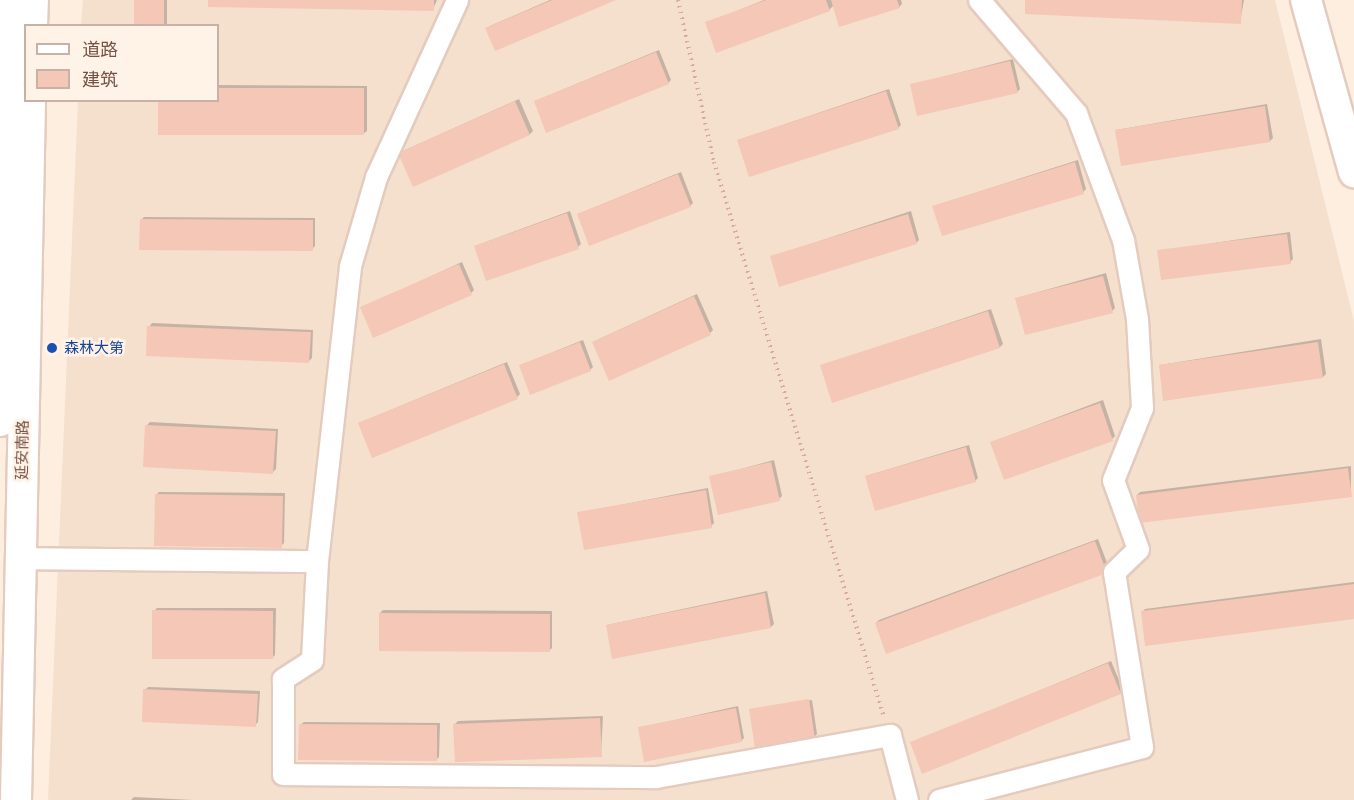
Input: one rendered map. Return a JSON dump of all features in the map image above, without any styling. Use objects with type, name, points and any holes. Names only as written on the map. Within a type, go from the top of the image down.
[{"type":"main road","name":"延安南路","points":[[0,421],[11,0]]},
{"type":"main road","points":[[32,24],[33,0]]},
{"type":"main road","points":[[1306,0],[1354,172]]},
{"type":"main road","name":"延安南路","points":[[16,800],[30,102]]},
{"type":"street","points":[[458,0],[376,177],[350,266],[317,561],[312,660],[283,679],[283,774],[656,777],[890,735],[907,800]]},
{"type":"street","points":[[939,800],[1142,747],[1114,572],[1138,549],[1113,480],[1142,408],[1137,319],[1123,240],[1076,113],[979,0]]},
{"type":"street","points":[[20,558],[317,561]]},
{"type":"path","points":[[678,0],[714,162],[890,735]]},
{"type":"shaded area","points":[[83,0],[1275,0],[1354,321],[1354,800],[48,800],[78,102],[219,102],[219,24],[81,24]]},
{"type":"building","points":[[134,0],[164,0],[164,24],[134,24]]},
{"type":"building","points":[[208,0],[434,0],[434,11],[208,7]]},
{"type":"building","points":[[552,0],[616,0],[495,51],[485,28]]},
{"type":"building","points":[[766,0],[826,0],[830,11],[716,53],[705,22]]},
{"type":"building","points":[[831,0],[897,0],[900,8],[839,27]]},
{"type":"building","points":[[1025,0],[1242,0],[1241,24],[1025,14]]},
{"type":"building","points":[[656,52],[669,84],[546,133],[534,101]]},
{"type":"building","points":[[1010,61],[1018,93],[917,116],[910,84]]},
{"type":"building","points":[[219,88],[364,88],[364,135],[158,135],[158,102],[219,102]]},
{"type":"building","points":[[886,91],[899,129],[749,177],[737,140]]},
{"type":"building","points":[[515,101],[530,135],[413,187],[398,153]]},
{"type":"building","points":[[1265,106],[1270,142],[1121,166],[1115,130]]},
{"type":"building","points":[[1075,162],[1084,194],[942,236],[932,206]]},
{"type":"building","points":[[678,174],[691,207],[589,246],[577,214]]},
{"type":"building","points":[[567,213],[579,249],[486,281],[474,246]]},
{"type":"building","points":[[908,214],[917,244],[779,287],[770,256]]},
{"type":"building","points":[[140,219],[313,220],[313,251],[139,250]]},
{"type":"building","points":[[1287,234],[1291,264],[1161,280],[1157,250]]},
{"type":"building","points":[[459,264],[472,295],[373,338],[360,307]]},
{"type":"building","points":[[1103,276],[1113,313],[1025,335],[1015,298]]},
{"type":"building","points":[[694,296],[711,335],[609,381],[592,342]]},
{"type":"building","points":[[988,311],[1000,348],[832,403],[820,365]]},
{"type":"building","points":[[147,326],[311,332],[309,363],[146,356]]},
{"type":"building","points":[[580,342],[591,371],[530,395],[519,365]]},
{"type":"building","points":[[1318,342],[1323,378],[1163,401],[1159,365]]},
{"type":"building","points":[[504,364],[518,399],[372,458],[358,423]]},
{"type":"building","points":[[1100,403],[1113,441],[1004,480],[990,442]]},
{"type":"building","points":[[145,425],[276,431],[273,474],[143,467]]},
{"type":"building","points":[[966,447],[976,482],[875,511],[865,476]]},
{"type":"building","points":[[771,462],[780,501],[718,515],[709,476]]},
{"type":"building","points":[[1348,468],[1352,497],[1139,523],[1136,495]]},
{"type":"building","points":[[706,490],[712,528],[584,550],[577,512]]},
{"type":"building","points":[[155,494],[283,496],[282,548],[154,546]]},
{"type":"building","points":[[1095,541],[1107,573],[886,654],[875,623]]},
{"type":"building","points":[[1354,584],[1354,619],[1145,646],[1141,611]]},
{"type":"building","points":[[765,593],[771,628],[612,659],[606,625]]},
{"type":"building","points":[[152,610],[273,611],[273,659],[152,659]]},
{"type":"building","points":[[379,613],[550,614],[550,652],[379,651]]},
{"type":"building","points":[[1108,663],[1121,694],[922,774],[910,742]]},
{"type":"building","points":[[143,689],[258,694],[256,727],[142,722]]},
{"type":"building","points":[[809,699],[815,739],[755,748],[749,709]]},
{"type":"building","points":[[736,708],[742,742],[644,762],[638,727]]},
{"type":"building","points":[[600,718],[602,757],[455,762],[453,724]]},
{"type":"building","points":[[299,724],[437,725],[437,761],[298,760]]},
{"type":"place","name":"森林大第","points":[[52,348]]}]
